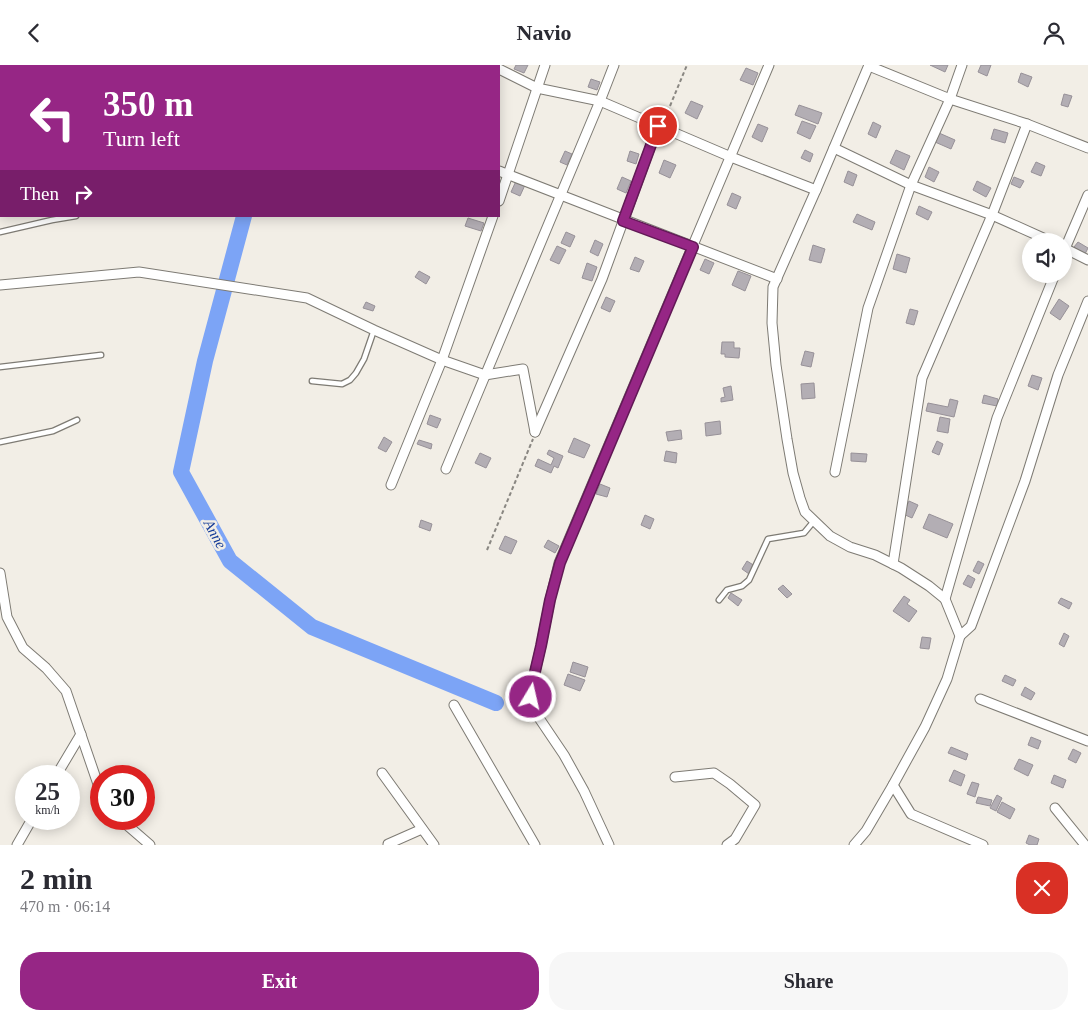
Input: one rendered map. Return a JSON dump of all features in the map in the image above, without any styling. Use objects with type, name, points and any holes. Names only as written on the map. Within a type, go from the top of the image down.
[{"type":"street","points":[[500,194],[503,173],[545,65]]},
{"type":"street","points":[[446,469],[614,65]]},
{"type":"street","points":[[609,845],[584,791],[564,755],[538,715],[531,697],[531,689],[560,563],[769,65]]},
{"type":"street","points":[[960,636],[945,599],[929,586],[893,564],[875,555],[850,547],[830,536],[805,512],[793,473],[776,365],[772,323],[773,287],[869,65],[950,99],[1027,124],[1088,148]]},
{"type":"street","points":[[835,472],[868,308],[911,185],[950,99],[962,65]]},
{"type":"street","points":[[500,70],[537,88],[600,101],[731,157],[816,190]]},
{"type":"street","points":[[893,564],[922,378],[992,215],[1027,124]]},
{"type":"street","points":[[535,432],[602,279],[660,127]]},
{"type":"street","points":[[834,148],[911,185],[992,215],[1032,233]]},
{"type":"street","points":[[503,173],[777,279]]},
{"type":"street","points":[[1071,233],[1088,195]]},
{"type":"street","points":[[391,485],[442,360],[493,217]]},
{"type":"street","points":[[1072,253],[1088,260]]},
{"type":"street","points":[[0,285],[139,272],[307,299],[442,360],[485,375],[523,369],[535,432]]},
{"type":"street","points":[[945,599],[997,418],[1051,283]]},
{"type":"street","points":[[854,845],[866,831],[894,785],[925,727],[947,679],[960,636],[971,626],[1025,481],[1058,375],[1088,301]]},
{"type":"street","points":[[0,573],[7,617],[23,648],[46,668],[66,691],[91,765]]},
{"type":"street","points":[[980,699],[1088,741]]},
{"type":"street","points":[[454,705],[535,845]]},
{"type":"street","points":[[62,765],[80,734]]},
{"type":"street","points":[[382,773],[434,845]]},
{"type":"street","points":[[675,777],[714,773],[755,805],[735,839],[727,845]]},
{"type":"street","points":[[894,785],[911,814],[983,845]]},
{"type":"street","points":[[1055,808],[1085,845]]},
{"type":"street","points":[[388,845],[422,829]]},
{"type":"street","points":[[17,845],[26,830]]},
{"type":"street","points":[[133,830],[150,845]]},
{"type":"lane","points":[[0,232],[68,217]]},
{"type":"lane","points":[[312,381],[342,383],[350,380],[364,359],[374,330]]},
{"type":"lane","points":[[0,367],[101,355]]},
{"type":"lane","points":[[0,441],[52,431],[77,421]]},
{"type":"lane","points":[[719,600],[727,590],[742,586],[749,580],[768,539],[804,533],[814,521]]},
{"type":"path","points":[[660,127],[687,65]]},
{"type":"path","points":[[487,550],[535,432]]},
{"type":"building","points":[[516,65],[528,65],[524,73],[514,69]]},
{"type":"building","points":[[930,65],[948,65],[945,72]]},
{"type":"building","points":[[981,65],[991,65],[987,76],[978,72]]},
{"type":"building","points":[[746,68],[758,73],[753,85],[740,80]]},
{"type":"building","points":[[1021,73],[1032,77],[1028,87],[1018,82]]},
{"type":"building","points":[[591,79],[600,82],[597,90],[588,87]]},
{"type":"building","points":[[1064,94],[1072,96],[1068,107],[1061,105]]},
{"type":"building","points":[[691,101],[703,106],[697,119],[685,113]]},
{"type":"building","points":[[799,105],[822,113],[818,124],[795,115]]},
{"type":"building","points":[[802,121],[816,126],[810,139],[797,133]]},
{"type":"building","points":[[873,122],[881,126],[876,138],[868,134]]},
{"type":"building","points":[[758,124],[768,128],[762,142],[752,137]]},
{"type":"building","points":[[994,129],[1008,133],[1005,143],[991,139]]},
{"type":"building","points":[[939,133],[955,140],[951,149],[935,142]]},
{"type":"building","points":[[805,150],[813,154],[810,162],[801,158]]},
{"type":"building","points":[[896,150],[910,156],[904,170],[890,163]]},
{"type":"building","points":[[565,151],[572,154],[567,165],[560,162]]},
{"type":"building","points":[[630,151],[639,154],[636,164],[627,161]]},
{"type":"building","points":[[664,160],[676,165],[670,178],[659,173]]},
{"type":"building","points":[[1036,162],[1045,166],[1041,176],[1031,172]]},
{"type":"building","points":[[929,167],[939,172],[934,182],[925,177]]},
{"type":"building","points":[[848,171],[857,175],[853,186],[844,182]]},
{"type":"building","points":[[622,177],[631,181],[626,193],[617,189]]},
{"type":"building","points":[[1014,177],[1024,181],[1020,188],[1011,184]]},
{"type":"building","points":[[516,181],[525,185],[520,196],[511,192]]},
{"type":"building","points":[[977,181],[991,188],[986,197],[973,190]]},
{"type":"building","points":[[732,193],[741,197],[736,209],[727,205]]},
{"type":"building","points":[[919,206],[932,212],[928,220],[916,214]]},
{"type":"building","points":[[857,214],[875,222],[872,230],[853,222]]},
{"type":"building","points":[[468,218],[484,223],[481,231],[465,226]]},
{"type":"building","points":[[566,232],[575,236],[570,247],[561,243]]},
{"type":"building","points":[[595,240],[603,244],[598,256],[590,252]]},
{"type":"building","points":[[1078,242],[1088,248],[1085,254],[1074,247]]},
{"type":"building","points":[[813,245],[825,249],[821,263],[809,260]]},
{"type":"building","points":[[557,246],[566,250],[559,264],[550,260]]},
{"type":"building","points":[[897,254],[910,258],[906,273],[893,269]]},
{"type":"building","points":[[635,257],[644,261],[639,272],[630,269]]},
{"type":"building","points":[[705,259],[714,263],[709,274],[700,270]]},
{"type":"building","points":[[587,263],[597,267],[592,281],[582,278]]},
{"type":"building","points":[[419,271],[430,277],[426,284],[415,277]]},
{"type":"building","points":[[738,271],[751,276],[745,291],[732,285]]},
{"type":"building","points":[[606,297],[615,301],[610,312],[601,308]]},
{"type":"building","points":[[1059,299],[1069,306],[1060,320],[1050,313]]},
{"type":"building","points":[[366,302],[375,306],[373,311],[363,308]]},
{"type":"building","points":[[910,309],[918,311],[914,325],[906,323]]},
{"type":"building","points":[[722,342],[734,342],[734,348],[740,348],[739,358],[725,357],[725,354],[721,354]]},
{"type":"building","points":[[805,351],[814,353],[811,367],[801,365]]},
{"type":"building","points":[[1032,375],[1042,378],[1038,390],[1028,386]]},
{"type":"building","points":[[814,383],[815,398],[802,399],[801,384]]},
{"type":"building","points":[[731,386],[733,400],[721,402],[721,398],[725,397],[723,388]]},
{"type":"building","points":[[984,395],[998,399],[997,406],[982,403]]},
{"type":"building","points":[[950,399],[958,401],[954,417],[926,411],[928,403],[948,407]]},
{"type":"building","points":[[430,415],[441,419],[437,428],[427,424]]},
{"type":"building","points":[[940,417],[950,419],[948,433],[937,431]]},
{"type":"building","points":[[720,421],[721,434],[706,436],[705,423]]},
{"type":"building","points":[[681,430],[682,439],[668,441],[666,432]]},
{"type":"building","points":[[384,437],[392,442],[386,452],[378,448]]},
{"type":"building","points":[[574,438],[590,445],[584,458],[568,452]]},
{"type":"building","points":[[419,440],[432,444],[431,449],[417,444]]},
{"type":"building","points":[[937,441],[943,444],[939,455],[932,452]]},
{"type":"building","points":[[549,450],[563,456],[558,468],[554,466],[551,473],[535,466],[538,459],[551,465],[554,458],[547,454]]},
{"type":"building","points":[[666,451],[677,453],[676,463],[664,461]]},
{"type":"building","points":[[480,453],[491,458],[486,468],[475,463]]},
{"type":"building","points":[[851,453],[867,454],[866,462],[851,461]]},
{"type":"building","points":[[600,484],[610,488],[607,497],[596,494]]},
{"type":"building","points":[[909,501],[918,505],[912,518],[903,514]]},
{"type":"building","points":[[929,514],[953,524],[947,538],[923,528]]},
{"type":"building","points":[[645,515],[654,519],[650,529],[641,525]]},
{"type":"building","points":[[421,520],[432,524],[430,531],[419,527]]},
{"type":"building","points":[[505,536],[517,541],[511,554],[499,549]]},
{"type":"building","points":[[548,540],[559,546],[555,553],[544,547]]},
{"type":"building","points":[[747,561],[755,566],[749,574],[742,569]]},
{"type":"building","points":[[978,561],[984,564],[979,574],[973,571]]},
{"type":"building","points":[[968,575],[975,579],[971,588],[963,584]]},
{"type":"building","points":[[783,585],[792,594],[787,598],[778,589]]},
{"type":"building","points":[[731,593],[742,600],[738,606],[728,598]]},
{"type":"building","points":[[904,596],[910,600],[907,604],[917,611],[909,622],[893,611]]},
{"type":"building","points":[[1061,598],[1072,603],[1069,609],[1058,603]]},
{"type":"building","points":[[1064,633],[1069,636],[1064,647],[1059,644]]},
{"type":"building","points":[[922,637],[931,638],[929,649],[920,648]]},
{"type":"building","points":[[573,662],[588,667],[585,677],[570,672]]},
{"type":"building","points":[[568,674],[585,680],[580,691],[564,685]]},
{"type":"building","points":[[1005,675],[1016,680],[1013,686],[1002,681]]},
{"type":"building","points":[[1025,687],[1035,693],[1031,700],[1021,695]]},
{"type":"building","points":[[1031,737],[1041,741],[1038,749],[1028,745]]},
{"type":"building","points":[[951,747],[968,754],[966,760],[948,753]]},
{"type":"building","points":[[1073,749],[1081,753],[1076,763],[1068,759]]},
{"type":"building","points":[[1019,759],[1033,765],[1028,776],[1014,769]]},
{"type":"building","points":[[954,770],[965,775],[961,786],[949,781]]},
{"type":"building","points":[[1054,775],[1066,780],[1063,788],[1051,783]]},
{"type":"building","points":[[972,782],[979,784],[975,797],[967,794]]},
{"type":"building","points":[[997,795],[1002,798],[996,811],[990,808]]},
{"type":"building","points":[[978,797],[992,800],[990,806],[976,803]]},
{"type":"building","points":[[1002,802],[1015,809],[1010,819],[997,812]]},
{"type":"building","points":[[1029,835],[1039,839],[1037,845],[1026,843]]},
{"type":"waterway","name":"Anne","points":[[244,217],[205,361],[181,472],[230,561],[312,627],[496,703]]},
{"type":"route","points":[[531,697],[531,689],[550,600],[560,563],[693,247],[623,221],[658,126]]}]
